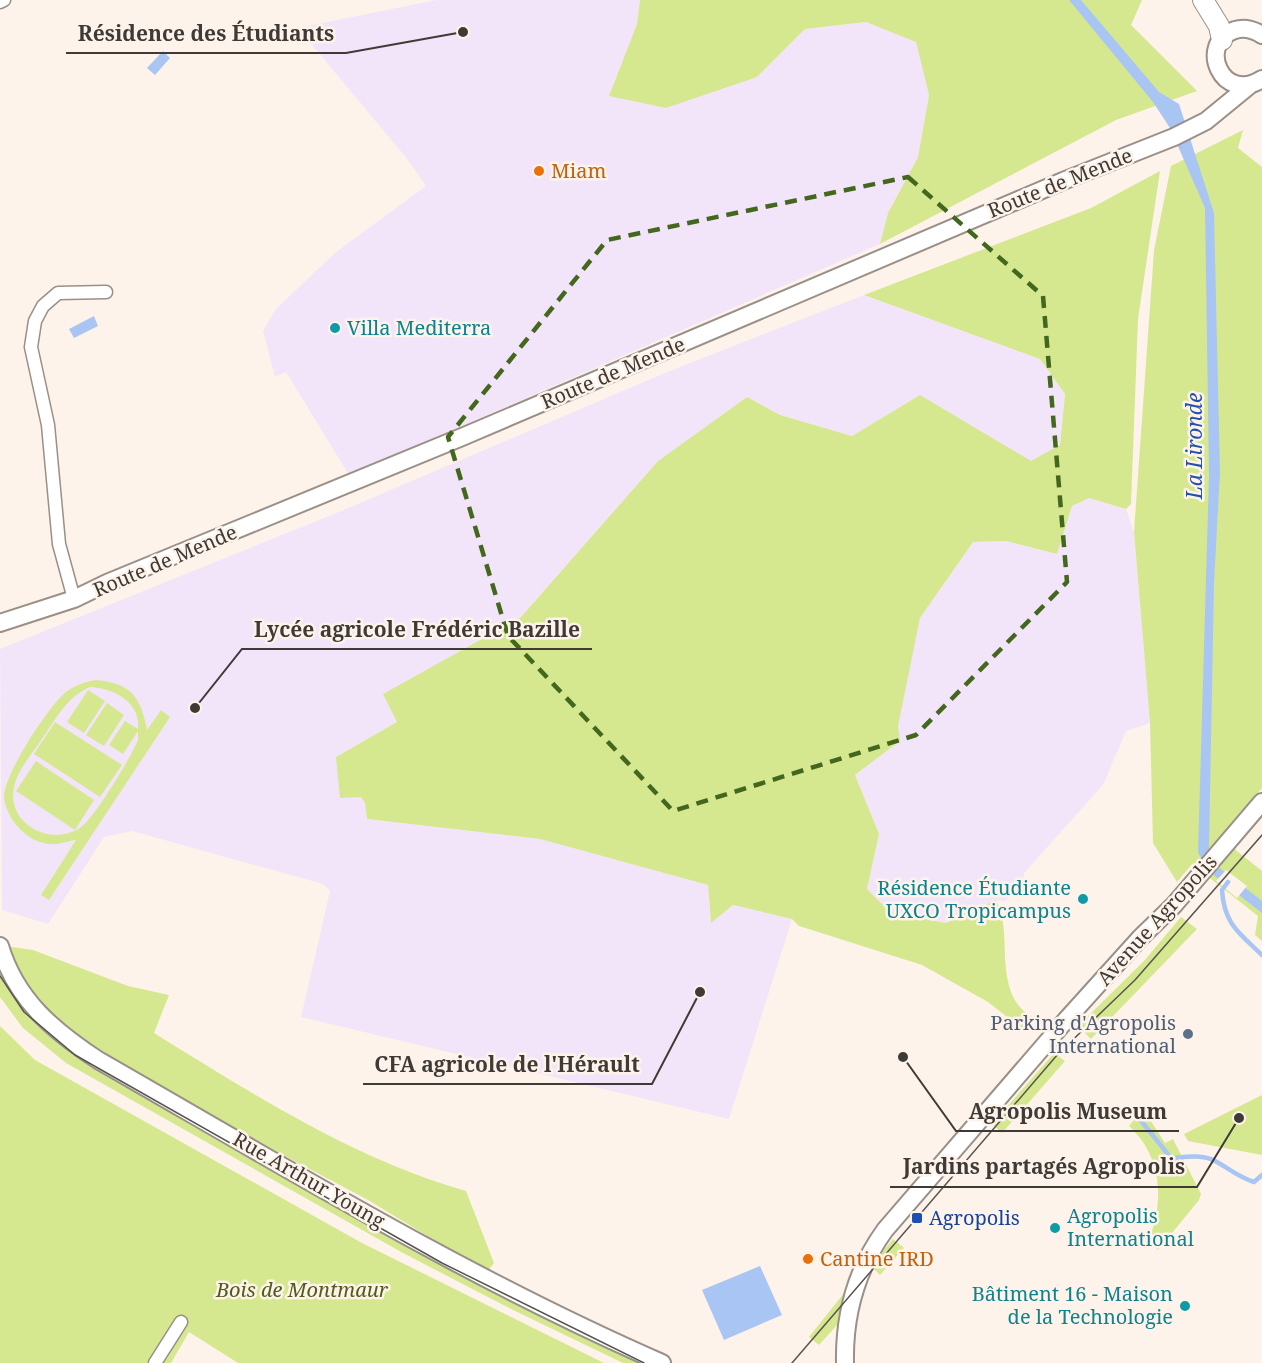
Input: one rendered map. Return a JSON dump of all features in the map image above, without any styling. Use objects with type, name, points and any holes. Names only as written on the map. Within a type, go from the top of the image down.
[{"type":"main road","points":[[1203,0],[1219,26],[1222,40]]},
{"type":"main road","points":[[1257,29],[1229,33],[1222,40],[1215,56],[1216,64],[1225,79],[1241,86],[1258,84]]},
{"type":"main road","points":[[1220,110],[1225,79]]},
{"type":"main road","name":"Route de Mende","points":[[0,623],[74,599],[115,579],[462,437],[1193,128],[1258,84]]},
{"type":"main road","name":"Avenue Agropolis","points":[[845,1363],[844,1339],[849,1305],[869,1252],[1055,1033],[1140,938],[1174,904],[1258,807]]},
{"type":"main road","name":"Rue Arthur Young","points":[[0,946],[18,987],[29,1005],[66,1039],[98,1060],[433,1250],[577,1325],[662,1363]]},
{"type":"street","points":[[74,599],[59,544],[48,425],[31,347],[35,321],[43,306],[58,293],[106,292]]},
{"type":"street","points":[[155,1363],[181,1322]]},
{"type":"highlighted area","points":[[908,177],[1043,296],[1067,582],[916,735],[673,811],[508,636],[448,437],[607,240]]},
{"type":"shaded area","points":[[436,0],[640,0],[637,24],[609,96],[757,77],[805,29],[866,22],[917,42],[929,95],[918,157],[888,213],[880,244],[349,475],[286,372],[275,377],[263,331],[276,309],[336,252],[426,186],[408,160],[298,28]]},
{"type":"shaded area","points":[[864,295],[1040,359],[1065,394],[1060,445],[1031,462],[920,395],[852,436],[780,415],[747,397],[658,461],[521,617],[384,694],[397,722],[336,757],[365,803],[367,819],[540,839],[708,885],[711,922],[733,905],[792,919],[729,1119],[301,1017],[330,891],[323,884],[132,831],[104,837],[48,924],[2,910],[0,649],[344,510],[667,372]]},
{"type":"shaded area","points":[[1089,498],[1126,509],[1134,532],[1150,723],[1126,731],[1103,785],[1024,873],[1022,887],[1005,901],[995,900],[946,923],[891,913],[867,889],[879,834],[855,775],[900,741],[897,726],[920,618],[973,542],[1006,541],[1057,554],[1072,506]]},
{"type":"green space","points":[[640,0],[1142,0],[1131,25],[1197,91],[1116,120],[880,244],[888,213],[918,157],[929,95],[916,42],[866,22],[805,29],[757,77],[666,108],[609,96],[637,24]]},
{"type":"green space","points":[[1243,130],[1238,148],[1262,167],[1262,788],[1222,839],[1262,871],[1262,941],[1255,935],[1258,916],[1192,864],[1177,882],[1153,843],[1150,723],[1134,532],[1154,250],[1171,166]]},
{"type":"green space","points":[[1160,171],[1138,319],[1131,504],[1126,509],[1089,498],[1072,506],[1057,554],[1006,541],[973,542],[920,618],[898,726],[900,741],[855,775],[879,834],[867,889],[891,913],[946,923],[996,900],[1001,912],[1010,990],[1016,1002],[1033,1019],[1025,1031],[988,1002],[922,965],[799,926],[792,919],[733,905],[711,923],[708,885],[540,839],[367,819],[365,803],[361,797],[340,798],[336,757],[397,722],[383,694],[521,617],[658,461],[747,397],[780,415],[852,436],[920,395],[1031,461],[1060,445],[1065,394],[1040,359],[864,295],[1091,208]]},
{"type":"green space","points":[[96,680],[118,684],[126,688],[137,700],[145,718],[147,730],[161,710],[170,717],[49,900],[41,895],[76,840],[49,844],[26,834],[13,821],[9,813],[4,797],[6,787],[28,742],[58,699],[80,684]],"holes":[[[90,687],[99,688],[124,698],[135,711],[138,719],[138,729],[125,721],[109,745],[123,754],[138,731],[138,740],[103,800],[81,827],[69,833],[57,835],[34,829],[17,812],[13,800],[14,787],[19,773],[69,701]]]},
{"type":"green space","points":[[88,690],[105,701],[84,733],[67,722]]},
{"type":"green space","points":[[107,703],[124,715],[104,746],[86,735]]},
{"type":"green space","points":[[55,722],[122,765],[100,797],[34,754]]},
{"type":"green space","points":[[36,761],[94,800],[75,830],[16,791]]},
{"type":"green space","points":[[1181,917],[1197,929],[1091,1039],[1078,1026],[1144,961]]},
{"type":"green space","points":[[5,946],[33,950],[128,986],[169,995],[154,1033],[266,1101],[344,1143],[424,1178],[466,1191],[494,1263],[487,1272],[368,1200],[221,1122],[81,1040],[50,1016],[22,981]]},
{"type":"green space","points":[[0,961],[53,1035],[652,1363],[623,1363],[511,1309],[403,1253],[66,1063],[23,1028],[0,997]]},
{"type":"green space","name":"Bois de Montmaur","points":[[0,1026],[35,1060],[362,1243],[604,1363],[238,1363],[189,1332],[171,1363],[0,1363]]},
{"type":"green space","points":[[1054,1053],[1065,1061],[1002,1133],[992,1124]]},
{"type":"green space","points":[[1262,1095],[1262,1155],[1188,1141],[1184,1134]]},
{"type":"green space","points":[[1145,1112],[1165,1143],[1173,1139],[1201,1194],[1199,1200],[1158,1250],[1148,1241],[1157,1211],[1158,1195],[1154,1165],[1140,1138],[1129,1126],[1137,1116]]},
{"type":"green space","points":[[893,1239],[904,1248],[880,1275],[871,1266]]},
{"type":"green space","points":[[844,1293],[838,1324],[819,1345],[809,1337]]},
{"type":"water","name":"La Lironde","points":[[1069,0],[1081,0],[1159,92],[1179,104],[1214,213],[1220,473],[1214,583],[1209,848],[1217,866],[1262,901],[1262,913],[1211,873],[1198,853],[1209,475],[1205,208],[1170,128],[1153,102]]},
{"type":"water","points":[[163,51],[170,58],[155,75],[147,68]]},
{"type":"water","points":[[94,316],[98,326],[74,338],[69,329]]},
{"type":"water","points":[[760,1266],[782,1315],[724,1340],[702,1290]]},
{"type":"pier","points":[[1226,870],[1247,886],[1237,898],[1216,881]]},
{"type":"waterway","points":[[1228,882],[1222,890],[1229,920],[1262,955]]},
{"type":"waterway","points":[[1138,1117],[1171,1158],[1205,1157],[1254,1182],[1262,1175]]},
{"type":"tram line","points":[[792,1363],[1058,1054],[1135,980],[1262,835]]},
{"type":"tram line","points":[[0,976],[24,1012],[75,1055],[442,1263],[644,1363]]},
{"type":"place","name":"Résidence des Étudiants","points":[[463,32]]},
{"type":"place","name":"Miam","points":[[539,171]]},
{"type":"place","name":"Villa Mediterra","points":[[335,328]]},
{"type":"place","name":"Lycée agricole Frédéric Bazille","points":[[195,708]]},
{"type":"place","name":"Résidence Étudiante UXCO Tropicampus","points":[[1083,899]]},
{"type":"place","name":"CFA agricole de l'Hérault","points":[[700,992]]},
{"type":"place","name":"Parking d'Agropolis International","points":[[1188,1034]]},
{"type":"place","name":"Agropolis Museum","points":[[903,1057]]},
{"type":"place","name":"Jardins partagés Agropolis","points":[[1239,1118]]},
{"type":"place","name":"Agropolis","points":[[917,1218]]},
{"type":"place","name":"Agropolis International","points":[[1055,1228]]},
{"type":"place","name":"Cantine IRD","points":[[808,1259]]},
{"type":"place","name":"Bâtiment 16 - Maison de la Technologie","points":[[1185,1306]]}]
